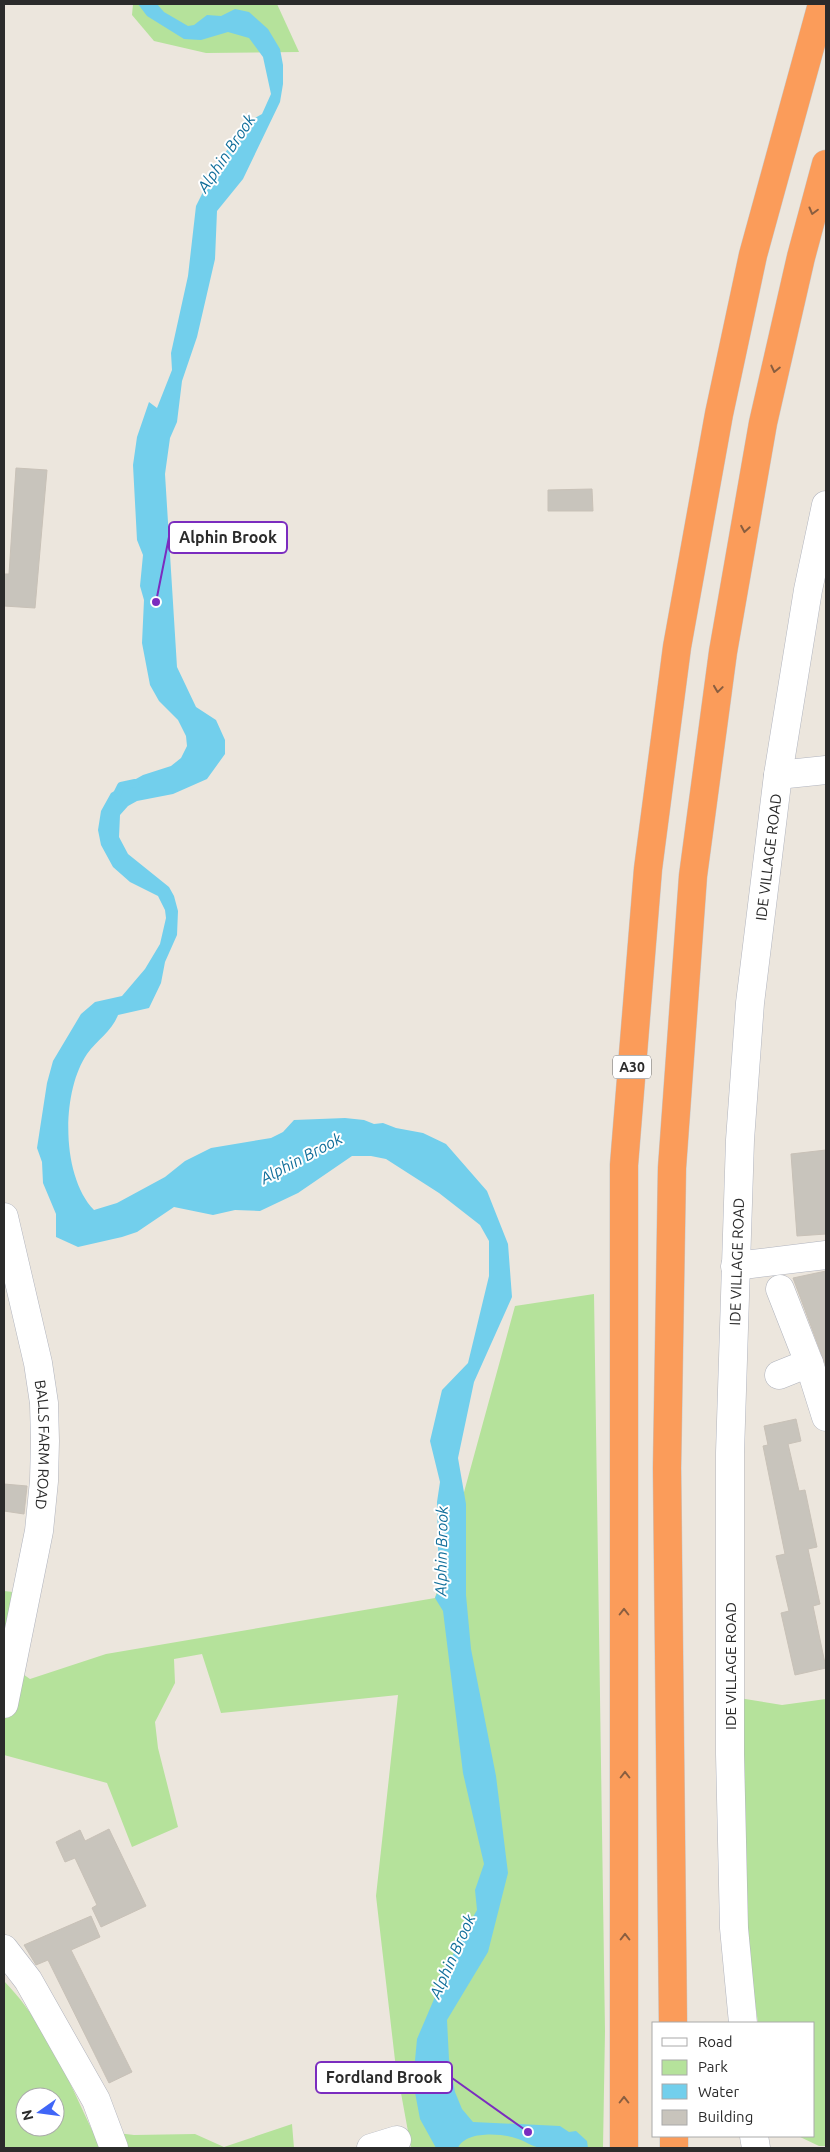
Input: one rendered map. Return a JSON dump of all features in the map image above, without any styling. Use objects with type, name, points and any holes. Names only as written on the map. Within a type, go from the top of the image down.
[{"type":"highway","name":"A30","points":[[624,2148],[624,1164],[648,869],[677,647],[719,414],[753,255],[822,4]]},
{"type":"highway","points":[[673,2022],[667,1468],[672,1198],[693,876],[723,652],[763,423],[801,256],[826,164]]},
{"type":"street","name":"IDE VILLAGE ROAD","points":[[743,2022],[734,1928],[730,1754],[730,1453],[740,1140],[750,1003],[778,775],[808,590],[826,505]]},
{"type":"street","points":[[778,775],[826,770]]},
{"type":"street","name":"BALLS FARM ROAD","points":[[4,1218],[38,1363],[44,1403],[44,1481],[39,1531],[4,1704]]},
{"type":"street","points":[[735,1266],[826,1255]]},
{"type":"street","points":[[780,1289],[826,1417]]},
{"type":"street","points":[[779,1375],[808,1363]]},
{"type":"street","points":[[4,1948],[28,1980],[96,2100],[114,2148]]},
{"type":"street","points":[[371,2148],[397,2140]]},
{"type":"green space","points":[[133,4],[277,4],[299,52],[206,53],[154,41],[132,15]]},
{"type":"green space","points":[[594,1294],[605,2031],[603,2148],[411,2148],[395,2060],[376,1896],[398,1695],[221,1713],[202,1654],[174,1659],[175,1683],[155,1722],[158,1748],[178,1827],[132,1847],[107,1783],[4,1755],[4,1661],[30,1679],[106,1654],[435,1598],[515,1306]]},
{"type":"green space","points":[[4,1591],[13,1592],[4,1646]]},
{"type":"green space","points":[[739,1698],[782,1705],[826,1699],[826,2146],[819,2146],[800,2137],[815,2137],[815,2022],[758,2022],[745,1931]]},
{"type":"green space","points":[[4,1981],[32,2015],[54,2051],[92,2130],[134,2135],[195,2134],[224,2147],[292,2124],[294,2148],[4,2148]]},
{"type":"water","points":[[138,4],[157,4],[164,12],[188,26],[194,25],[207,15],[221,16],[235,9],[249,12],[268,29],[280,49],[283,65],[283,84],[280,102],[243,179],[217,211],[215,259],[197,337],[182,381],[177,422],[170,438],[165,474],[177,667],[196,707],[216,720],[225,740],[225,754],[207,779],[173,794],[137,801],[128,806],[120,815],[119,837],[128,854],[169,887],[174,896],[178,911],[177,935],[165,962],[161,983],[149,1008],[118,1015],[112,1026],[87,1054],[78,1070],[72,1090],[69,1111],[68,1134],[70,1156],[75,1177],[83,1195],[94,1210],[117,1203],[165,1177],[185,1161],[211,1148],[271,1138],[283,1132],[294,1120],[345,1118],[364,1120],[374,1124],[383,1123],[396,1128],[423,1133],[446,1144],[487,1191],[508,1244],[512,1297],[474,1382],[458,1458],[466,1504],[466,1595],[471,1649],[496,1776],[508,1873],[488,1952],[447,2020],[449,2059],[455,2092],[462,2109],[473,2122],[560,2126],[569,2132],[576,2131],[587,2141],[588,2148],[541,2148],[515,2138],[492,2134],[475,2136],[462,2142],[458,2148],[436,2148],[420,2119],[413,2082],[417,2039],[455,1950],[477,1910],[475,1890],[484,1864],[463,1773],[443,1611],[435,1598],[439,1589],[437,1502],[440,1482],[430,1441],[442,1390],[468,1363],[489,1276],[489,1241],[480,1225],[439,1193],[386,1159],[371,1156],[352,1156],[298,1193],[260,1211],[235,1210],[213,1215],[174,1207],[137,1232],[78,1247],[56,1237],[56,1214],[43,1183],[42,1162],[37,1148],[47,1083],[53,1061],[81,1014],[95,1002],[122,996],[145,969],[160,944],[166,918],[165,910],[158,896],[130,882],[113,867],[101,845],[98,830],[101,811],[111,793],[143,775],[171,766],[181,758],[187,746],[186,736],[178,720],[159,701],[150,685],[142,643],[144,600],[140,586],[143,555],[137,540],[133,465],[137,437],[149,402],[157,408],[172,370],[171,353],[188,276],[196,206],[214,170],[244,124],[262,114],[271,94],[263,57],[249,38],[228,32],[201,40],[184,39],[147,16]]},
{"type":"building","points":[[16,468],[47,470],[35,608],[4,606],[4,574],[9,574]]},
{"type":"building","points":[[592,489],[593,511],[548,511],[548,490]]},
{"type":"building","points":[[826,1150],[826,1234],[797,1236],[791,1154]]},
{"type":"building","points":[[826,1271],[826,1366],[793,1278]]},
{"type":"building","points":[[796,1419],[801,1441],[788,1444],[799,1491],[805,1490],[817,1547],[808,1549],[820,1604],[813,1606],[826,1668],[795,1675],[781,1613],[789,1611],[776,1556],[785,1554],[763,1446],[768,1445],[764,1426]]},
{"type":"building","points":[[4,1484],[27,1486],[24,1514],[4,1511]]},
{"type":"building","points":[[109,1829],[146,1906],[101,1927],[92,1908],[97,1905],[75,1858],[65,1862],[56,1842],[80,1830],[85,1841]]},
{"type":"building","points":[[91,1916],[100,1937],[71,1950],[132,2072],[109,2083],[48,1960],[36,1965],[24,1945]]},
{"type":"waterway","name":"Alphin Brook","points":[[116,796],[121,786],[135,783]]},
{"type":"place","name":"Alphin Brook","points":[[156,602]]},
{"type":"place","name":"Fordland Brook","points":[[528,2132]]}]
